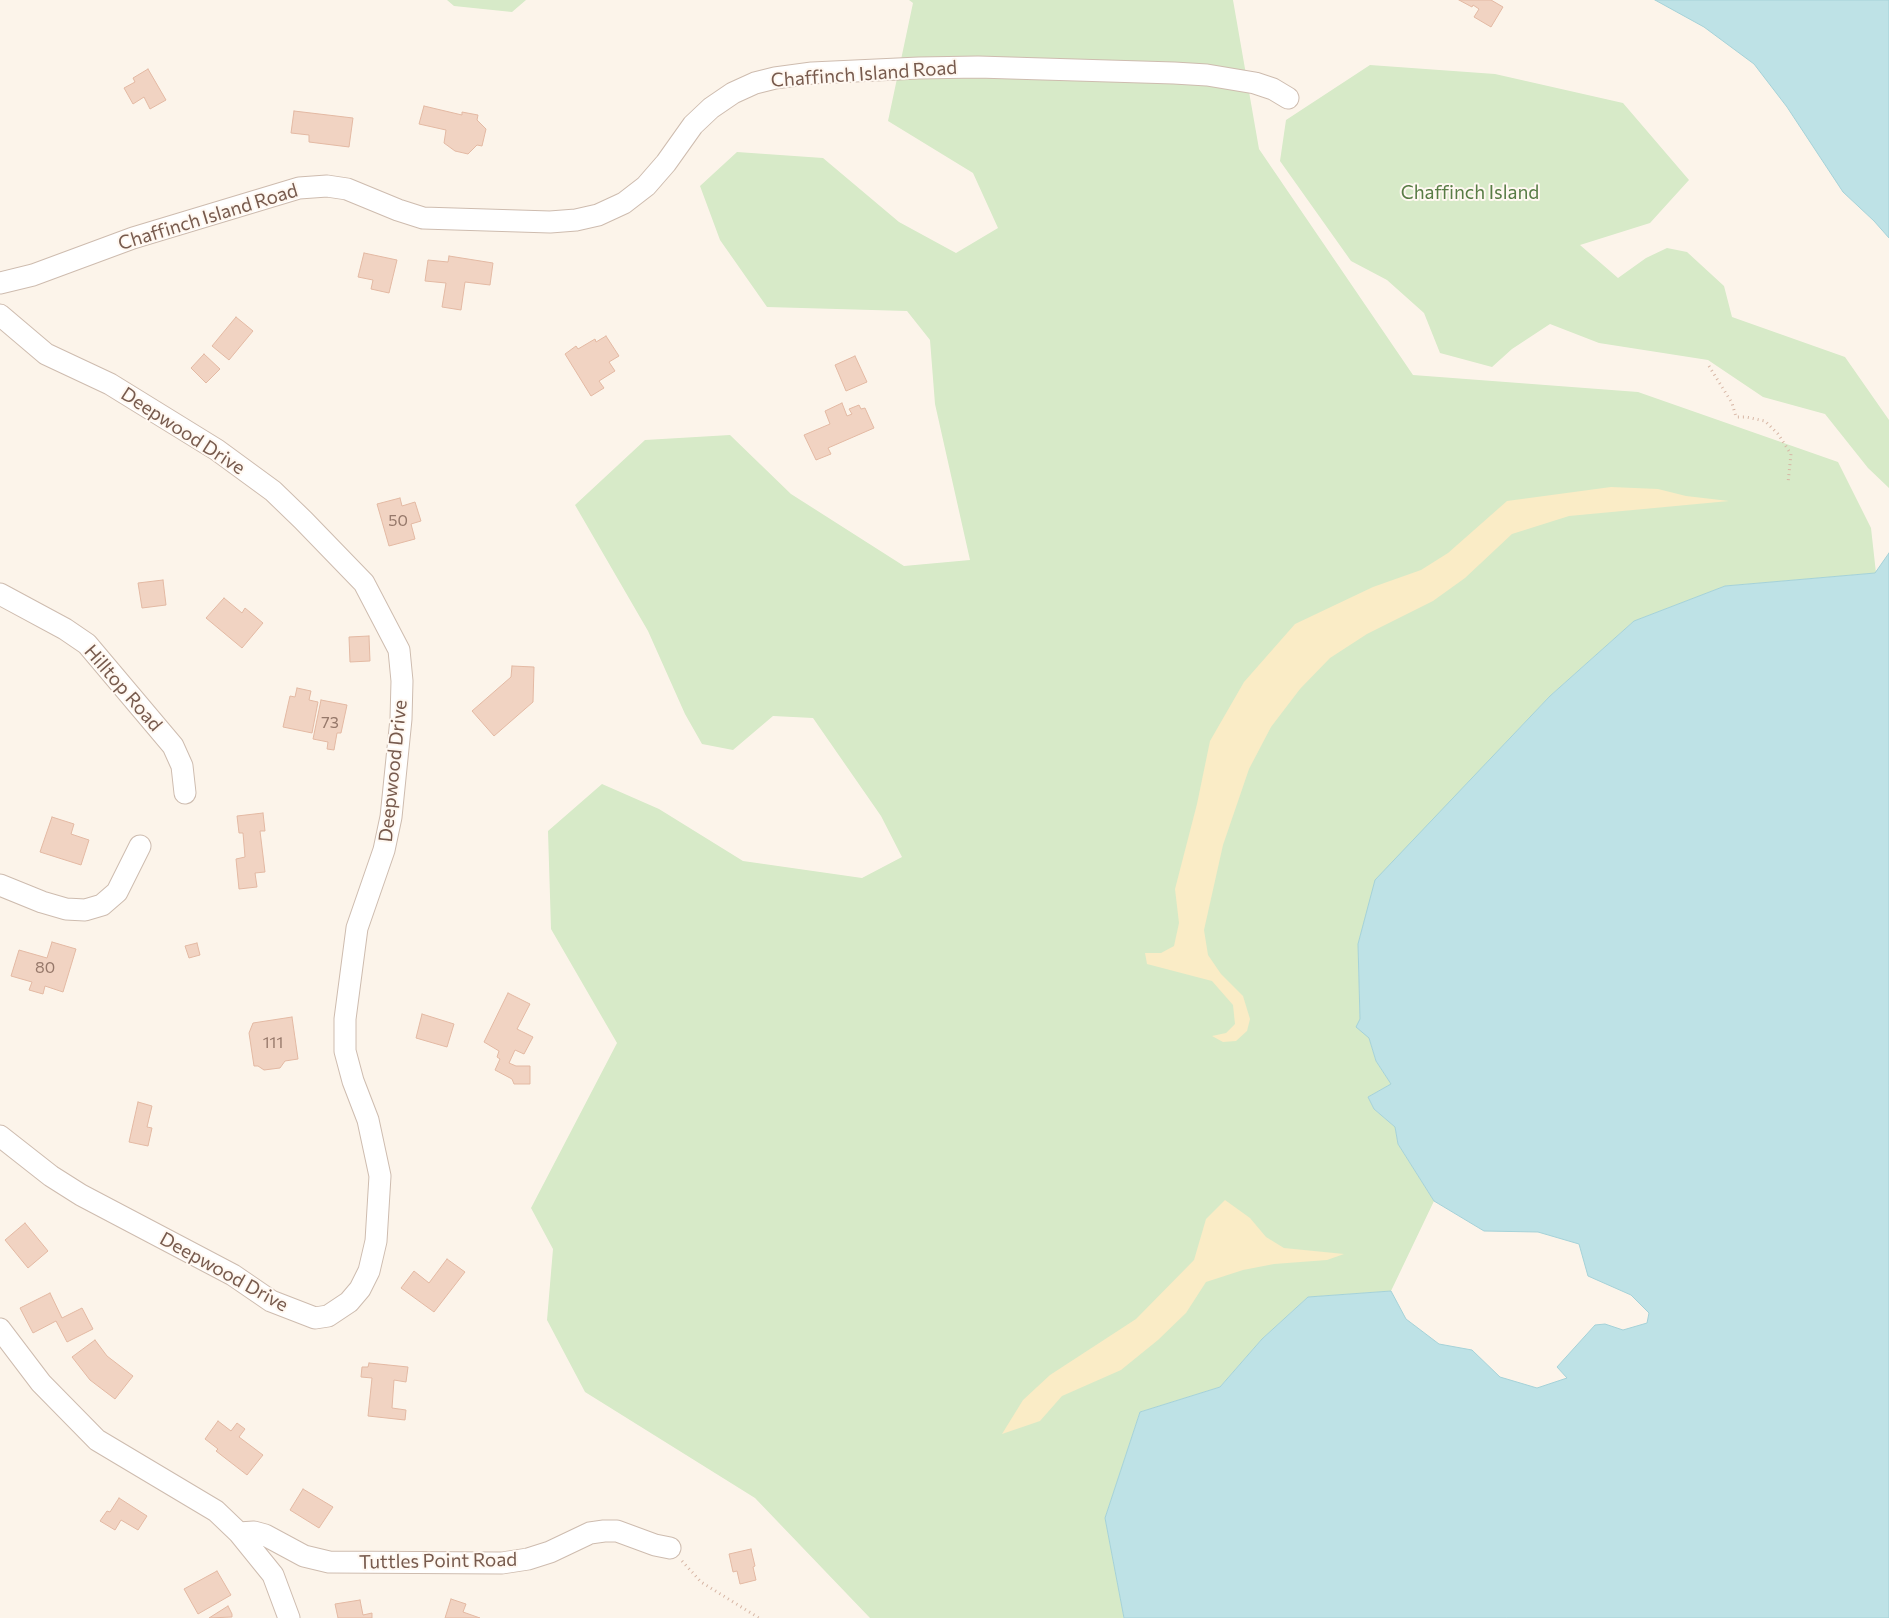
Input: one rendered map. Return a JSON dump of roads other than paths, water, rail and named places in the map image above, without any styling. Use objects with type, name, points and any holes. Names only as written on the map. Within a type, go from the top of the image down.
[{"type":"street","name":"Chaffinch Island Road","points":[[0,283],[33,275],[133,238],[299,188],[326,186],[347,189],[423,218],[550,222],[576,220],[598,215],[624,203],[646,186],[666,163],[693,125],[711,108],[733,93],[755,83],[775,78],[812,73],[978,67],[1174,73],[1231,78],[1274,90],[1288,98]]},
{"type":"street","name":"Deepwood Drive","points":[[0,315],[46,354],[110,384],[217,450],[273,491],[304,520],[364,583],[399,650],[402,681],[401,719],[391,817],[384,850],[357,928],[345,1019],[345,1051],[353,1081],[368,1120],[380,1176],[376,1241],[369,1271],[360,1289],[349,1302],[328,1316],[315,1318],[272,1301],[233,1275],[81,1195],[51,1176],[0,1136]]},
{"type":"street","name":"Hilltop Road","points":[[0,594],[65,628],[88,644],[173,746],[182,766],[185,794]]},
{"type":"street","points":[[0,885],[42,902],[66,909],[85,910],[102,905],[118,892],[140,846]]},
{"type":"street","points":[[0,1328],[41,1383],[97,1440],[216,1511],[239,1533],[273,1575],[288,1618]]},
{"type":"street","name":"Tuttles Point Road","points":[[239,1533],[254,1532],[265,1535],[304,1556],[329,1562],[502,1563],[535,1557],[550,1552],[590,1533],[617,1530],[655,1545],[670,1548]]},
{"type":"water","points":[[1655,0],[1889,0],[1889,238],[1843,192],[1787,107],[1754,64],[1704,27]]},
{"type":"water","points":[[1889,553],[1889,1618],[1124,1618],[1105,1518],[1140,1412],[1220,1387],[1262,1339],[1308,1297],[1391,1291],[1406,1319],[1439,1344],[1472,1350],[1500,1377],[1537,1388],[1567,1378],[1557,1367],[1595,1325],[1605,1324],[1623,1330],[1647,1323],[1649,1313],[1631,1295],[1588,1276],[1579,1244],[1538,1232],[1484,1231],[1434,1201],[1398,1144],[1395,1127],[1374,1109],[1368,1097],[1391,1084],[1376,1061],[1369,1038],[1356,1027],[1360,1019],[1358,944],[1375,880],[1550,696],[1634,621],[1725,586],[1875,573]]},
{"type":"park label","name":"Chaffinch Island","points":[[1470,193]]}]
